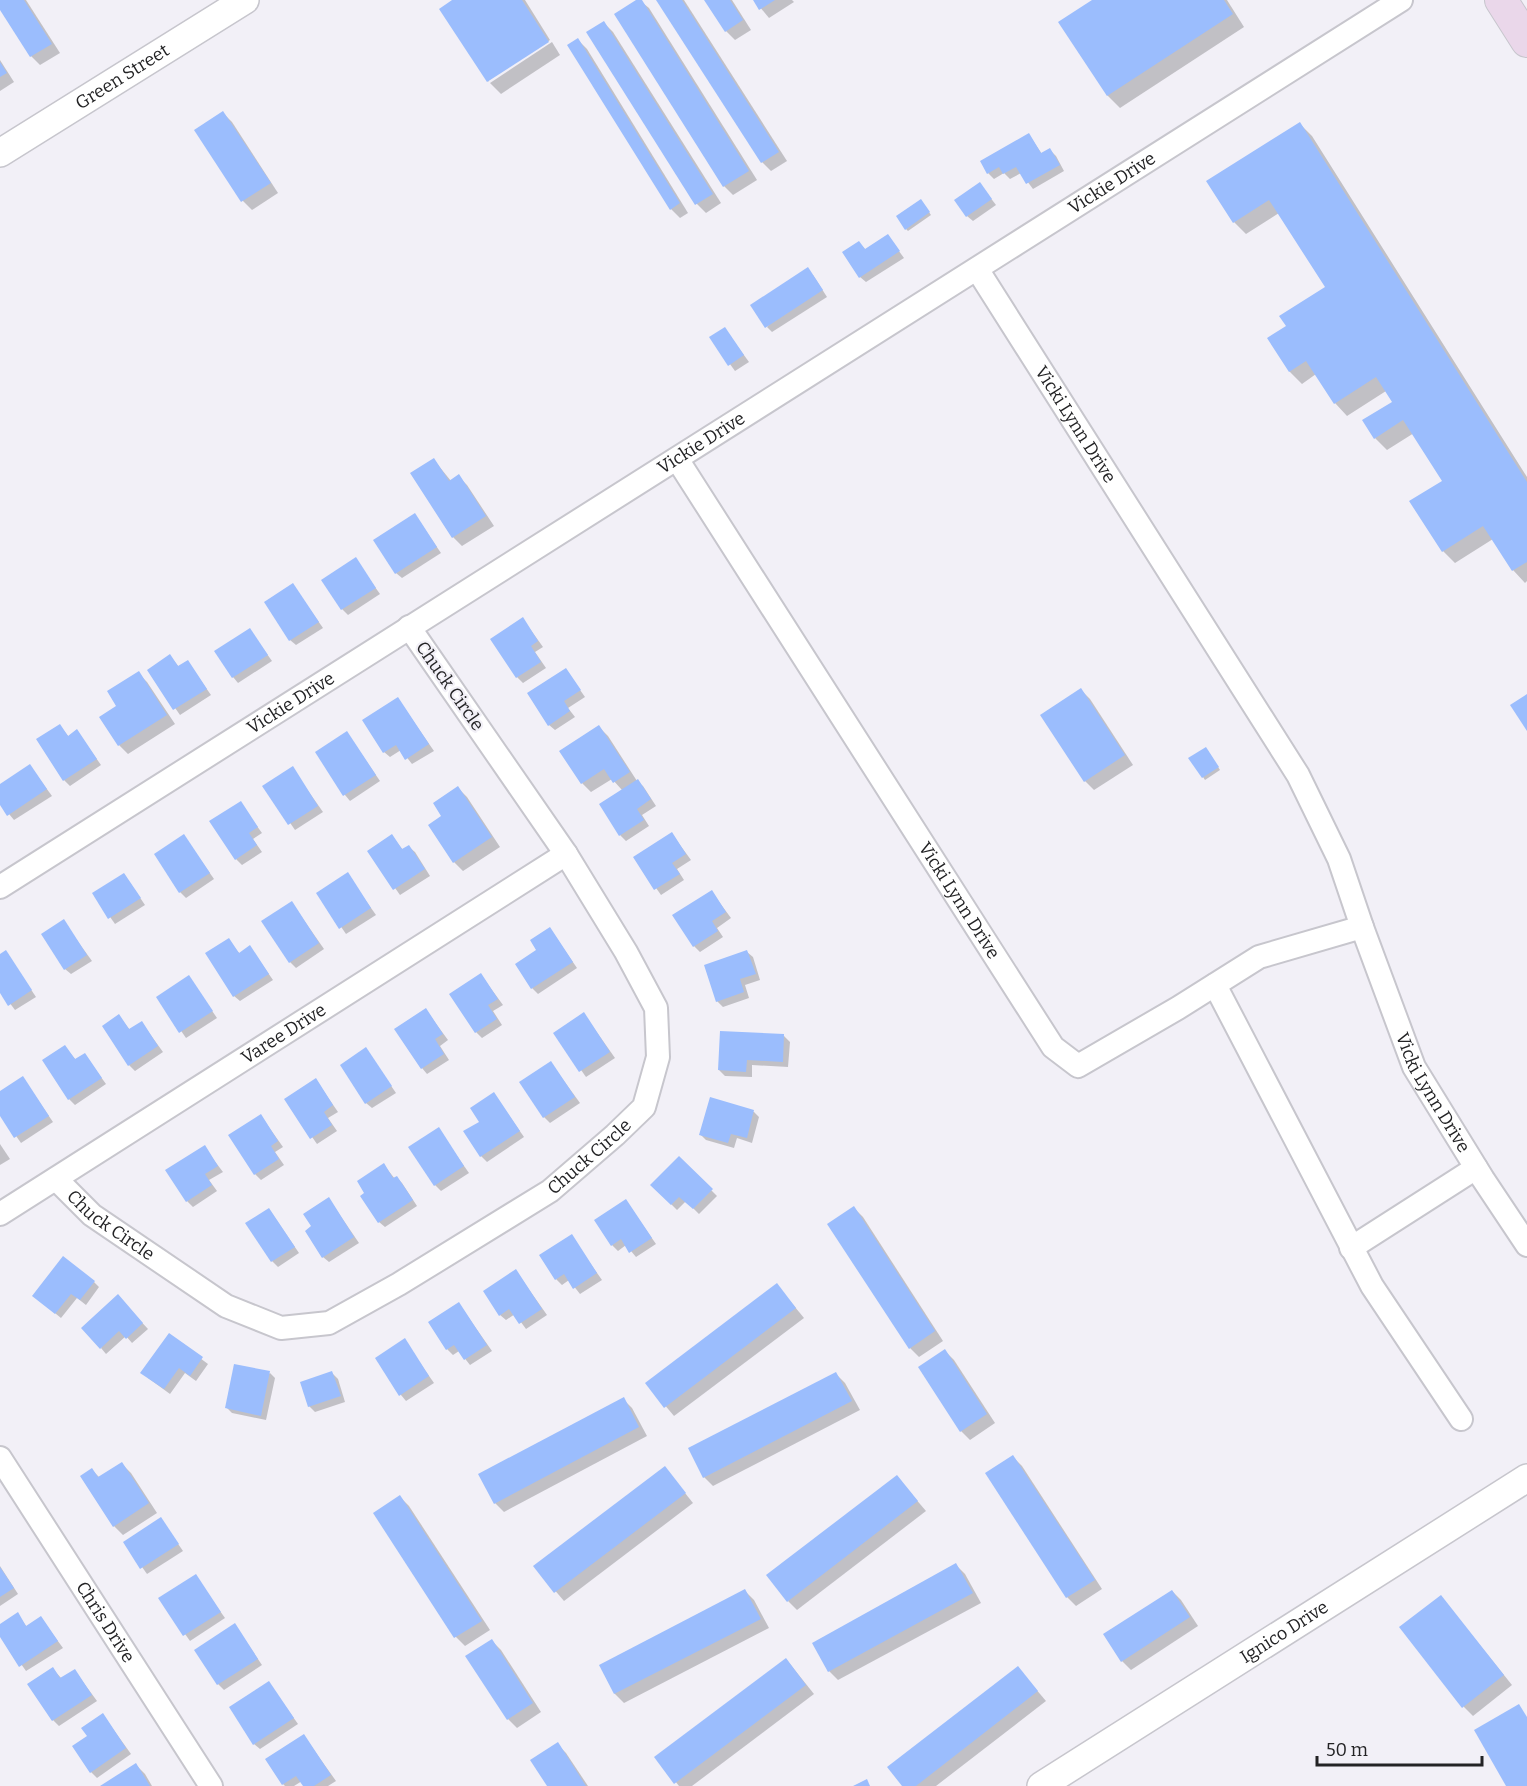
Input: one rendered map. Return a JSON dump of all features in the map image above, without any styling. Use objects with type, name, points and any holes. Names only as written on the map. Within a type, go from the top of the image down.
[{"type":"main road","points":[[1501,0],[1527,41]]},
{"type":"street","name":"Green Street","points":[[0,153],[245,0]]},
{"type":"street","name":"Vickie Drive","points":[[0,888],[1401,0]]},
{"type":"street","name":"Vicki Lynn Drive","points":[[977,269],[1298,775],[1339,859],[1414,1067],[1527,1245]]},
{"type":"street","name":"Vicki Lynn Drive","points":[[677,459],[1053,1047],[1078,1066],[1259,957],[1362,927]]},
{"type":"street","name":"Chuck Circle","points":[[56,1179],[92,1215],[226,1306],[281,1328],[329,1323],[399,1284],[550,1191],[644,1107],[658,1058],[656,1008],[626,952],[567,854],[409,627]]},
{"type":"street","name":"Varee Drive","points":[[0,1214],[567,854]]},
{"type":"street","points":[[1215,985],[1372,1286],[1461,1419]]},
{"type":"street","points":[[1351,1248],[1476,1168]]},
{"type":"street","name":"Chris Drive","points":[[0,1458],[211,1786]]},
{"type":"street","name":"Ignico Drive","points":[[1041,1786],[1527,1478]]},
{"type":"building","points":[[0,0],[24,0],[52,44],[30,57],[0,10]]},
{"type":"building","points":[[452,0],[522,0],[549,42],[487,82],[439,9]]},
{"type":"building","points":[[636,0],[642,0],[749,171],[723,187],[614,14]]},
{"type":"building","points":[[656,0],[682,0],[779,152],[761,163]]},
{"type":"building","points":[[704,0],[730,0],[743,20],[725,32]]},
{"type":"building","points":[[753,0],[775,0],[759,10]]},
{"type":"building","points":[[1092,0],[1224,0],[1233,14],[1107,96],[1058,22]]},
{"type":"building","points":[[604,21],[713,194],[695,205],[586,32]]},
{"type":"building","points":[[578,38],[680,203],[670,210],[567,45]]},
{"type":"building","points":[[0,62],[7,73],[0,77]]},
{"type":"building","points":[[223,111],[271,183],[241,202],[194,130]]},
{"type":"building","points":[[1300,122],[1527,482],[1527,562],[1512,571],[1483,526],[1442,552],[1409,501],[1442,481],[1403,420],[1374,439],[1362,420],[1392,402],[1376,377],[1334,404],[1306,361],[1289,372],[1267,338],[1286,326],[1279,316],[1325,287],[1269,200],[1233,223],[1206,181]]},
{"type":"building","points":[[1029,133],[1041,153],[1050,148],[1060,165],[1026,184],[1016,167],[1003,174],[999,167],[987,174],[980,161]]},
{"type":"building","points":[[980,182],[992,199],[966,217],[954,200]]},
{"type":"building","points":[[921,199],[930,212],[905,230],[896,216]]},
{"type":"building","points":[[888,234],[900,251],[859,278],[842,252],[859,241],[865,249]]},
{"type":"building","points":[[808,267],[823,290],[765,328],[750,305]]},
{"type":"building","points":[[725,327],[744,355],[728,366],[709,337]]},
{"type":"building","points":[[434,458],[449,481],[459,474],[486,516],[452,538],[410,473]]},
{"type":"building","points":[[415,513],[437,547],[395,574],[373,540]]},
{"type":"building","points":[[356,557],[376,588],[341,610],[321,580]]},
{"type":"building","points":[[293,583],[319,622],[289,641],[264,602]]},
{"type":"building","points":[[523,617],[538,641],[531,646],[541,662],[516,678],[490,639]]},
{"type":"building","points":[[250,628],[268,655],[232,678],[214,651]]},
{"type":"building","points":[[170,654],[178,666],[188,660],[207,689],[173,710],[147,670]]},
{"type":"building","points":[[566,668],[581,690],[564,701],[570,711],[548,726],[527,693]]},
{"type":"building","points":[[139,671],[167,715],[118,746],[99,717],[116,706],[107,691]]},
{"type":"building","points":[[1081,688],[1125,755],[1084,782],[1040,715]]},
{"type":"building","points":[[1527,694],[1527,731],[1510,705]]},
{"type":"building","points":[[398,697],[429,744],[405,760],[396,745],[383,753],[362,720]]},
{"type":"building","points":[[60,724],[68,736],[77,729],[97,759],[63,781],[36,739]]},
{"type":"building","points":[[599,725],[630,772],[613,783],[604,769],[581,784],[559,751]]},
{"type":"building","points":[[347,731],[376,775],[343,796],[315,752]]},
{"type":"building","points":[[1206,747],[1219,767],[1202,778],[1188,758]]},
{"type":"building","points":[[30,764],[47,789],[7,816],[0,805],[0,784]]},
{"type":"building","points":[[293,766],[318,806],[288,825],[262,786]]},
{"type":"building","points":[[638,779],[651,799],[637,809],[644,820],[619,836],[599,804]]},
{"type":"building","points":[[458,786],[492,837],[453,863],[428,825],[441,816],[433,803]]},
{"type":"building","points":[[241,801],[258,827],[249,833],[257,845],[235,860],[209,821]]},
{"type":"building","points":[[672,832],[686,854],[672,863],[680,874],[654,890],[633,857]]},
{"type":"building","points":[[184,834],[210,873],[179,893],[154,854]]},
{"type":"building","points":[[392,834],[402,849],[409,845],[425,869],[393,890],[367,851]]},
{"type":"building","points":[[348,872],[371,908],[339,929],[316,893]]},
{"type":"building","points":[[124,873],[141,898],[108,919],[92,893]]},
{"type":"building","points":[[712,890],[726,912],[712,921],[718,931],[693,947],[672,915]]},
{"type":"building","points":[[292,901],[319,943],[289,963],[261,921]]},
{"type":"building","points":[[64,919],[87,955],[64,970],[41,934]]},
{"type":"building","points":[[550,927],[573,962],[531,989],[515,964],[536,950],[530,940]]},
{"type":"building","points":[[229,938],[239,953],[250,945],[269,974],[233,997],[205,953]]},
{"type":"building","points":[[6,950],[32,990],[8,1006],[0,993],[0,954]]},
{"type":"building","points":[[747,950],[756,974],[740,979],[744,992],[716,1002],[704,965]]},
{"type":"building","points":[[481,973],[498,999],[488,1005],[497,1019],[475,1033],[449,994]]},
{"type":"building","points":[[189,975],[213,1011],[179,1033],[156,997]]},
{"type":"building","points":[[426,1008],[443,1034],[435,1039],[444,1054],[421,1069],[394,1029]]},
{"type":"building","points":[[584,1012],[610,1052],[579,1072],[553,1033]]},
{"type":"building","points":[[119,1014],[129,1029],[142,1021],[158,1046],[128,1066],[102,1026]]},
{"type":"building","points":[[720,1031],[784,1034],[783,1062],[747,1060],[746,1072],[718,1070]]},
{"type":"building","points":[[65,1045],[75,1059],[85,1053],[102,1078],[68,1100],[42,1060]]},
{"type":"building","points":[[366,1047],[392,1086],[365,1104],[340,1065]]},
{"type":"building","points":[[551,1061],[575,1097],[543,1118],[519,1082]]},
{"type":"building","points":[[23,1076],[49,1116],[14,1138],[0,1116],[0,1091]]},
{"type":"building","points":[[316,1078],[333,1105],[324,1112],[332,1125],[310,1139],[284,1099]]},
{"type":"building","points":[[494,1092],[520,1131],[480,1157],[463,1131],[479,1122],[470,1108]]},
{"type":"building","points":[[710,1097],[754,1110],[747,1138],[731,1134],[728,1143],[699,1135]]},
{"type":"building","points":[[261,1114],[278,1141],[271,1146],[279,1159],[254,1175],[228,1135]]},
{"type":"building","points":[[439,1127],[464,1166],[434,1186],[408,1147]]},
{"type":"building","points":[[205,1145],[218,1166],[205,1174],[212,1185],[186,1202],[165,1170]]},
{"type":"building","points":[[679,1156],[713,1189],[693,1209],[679,1197],[671,1205],[650,1185]]},
{"type":"building","points":[[384,1163],[393,1178],[397,1176],[413,1200],[378,1223],[360,1196],[364,1193],[357,1181]]},
{"type":"building","points":[[329,1197],[354,1237],[322,1258],[305,1231],[311,1226],[303,1214]]},
{"type":"building","points":[[626,1199],[652,1238],[629,1253],[621,1239],[611,1246],[594,1220]]},
{"type":"building","points":[[854,1206],[935,1331],[909,1349],[827,1224]]},
{"type":"building","points":[[269,1208],[295,1247],[271,1262],[245,1223]]},
{"type":"building","points":[[572,1234],[597,1273],[573,1289],[564,1274],[555,1280],[539,1255]]},
{"type":"building","points":[[63,1256],[95,1281],[80,1300],[71,1294],[55,1314],[32,1296]]},
{"type":"building","points":[[516,1269],[542,1309],[519,1324],[509,1309],[499,1316],[483,1291]]},
{"type":"building","points":[[777,1283],[796,1308],[664,1408],[645,1383]]},
{"type":"building","points":[[118,1294],[143,1323],[126,1339],[119,1331],[100,1349],[81,1328]]},
{"type":"building","points":[[459,1302],[487,1345],[464,1360],[454,1345],[446,1350],[428,1322]]},
{"type":"building","points":[[169,1333],[203,1357],[190,1376],[179,1368],[164,1389],[140,1373]]},
{"type":"building","points":[[405,1338],[429,1376],[399,1396],[375,1358]]},
{"type":"building","points":[[945,1349],[987,1414],[960,1432],[918,1367]]},
{"type":"building","points":[[234,1364],[270,1371],[261,1416],[225,1408]]},
{"type":"building","points":[[332,1371],[341,1396],[308,1407],[300,1382]]},
{"type":"building","points":[[836,1372],[852,1401],[703,1478],[688,1448]]},
{"type":"building","points":[[624,1397],[639,1427],[494,1504],[478,1474]]},
{"type":"building","points":[[1013,1455],[1095,1580],[1066,1598],[985,1473]]},
{"type":"building","points":[[122,1462],[149,1503],[113,1527],[80,1476],[92,1468],[98,1477]]},
{"type":"building","points":[[665,1466],[686,1493],[554,1593],[533,1566]]},
{"type":"building","points":[[897,1475],[918,1501],[787,1602],[766,1575]]},
{"type":"building","points":[[400,1495],[482,1621],[454,1638],[373,1513]]},
{"type":"building","points":[[161,1517],[179,1544],[140,1569],[123,1542]]},
{"type":"building","points":[[956,1563],[973,1593],[828,1672],[812,1643]]},
{"type":"building","points":[[0,1567],[14,1588],[0,1597]]},
{"type":"building","points":[[196,1574],[221,1612],[183,1636],[158,1598]]},
{"type":"building","points":[[745,1589],[761,1619],[614,1694],[599,1665]]},
{"type":"building","points":[[1172,1590],[1190,1617],[1121,1662],[1103,1634]]},
{"type":"building","points":[[1441,1595],[1504,1675],[1462,1708],[1399,1627]]},
{"type":"building","points":[[18,1612],[26,1626],[41,1616],[58,1641],[19,1667],[0,1637],[0,1624]]},
{"type":"building","points":[[235,1623],[258,1659],[217,1685],[194,1650]]},
{"type":"building","points":[[492,1639],[533,1703],[507,1720],[465,1656]]},
{"type":"building","points":[[786,1658],[806,1685],[674,1784],[654,1757]]},
{"type":"building","points":[[1018,1666],[1038,1691],[916,1786],[902,1786],[887,1767]]},
{"type":"building","points":[[53,1667],[60,1678],[75,1669],[92,1695],[52,1721],[27,1684]]},
{"type":"building","points":[[269,1681],[294,1718],[253,1745],[229,1707]]},
{"type":"building","points":[[1519,1704],[1527,1717],[1527,1786],[1506,1786],[1474,1730]]},
{"type":"building","points":[[103,1713],[126,1748],[90,1773],[72,1746],[87,1736],[81,1728]]},
{"type":"building","points":[[304,1734],[331,1775],[314,1786],[303,1786],[296,1776],[282,1785],[265,1759]]},
{"type":"building","points":[[558,1742],[586,1786],[547,1786],[530,1760]]},
{"type":"building","points":[[136,1763],[150,1786],[100,1786]]},
{"type":"building","points":[[867,1779],[870,1786],[853,1786]]}]
